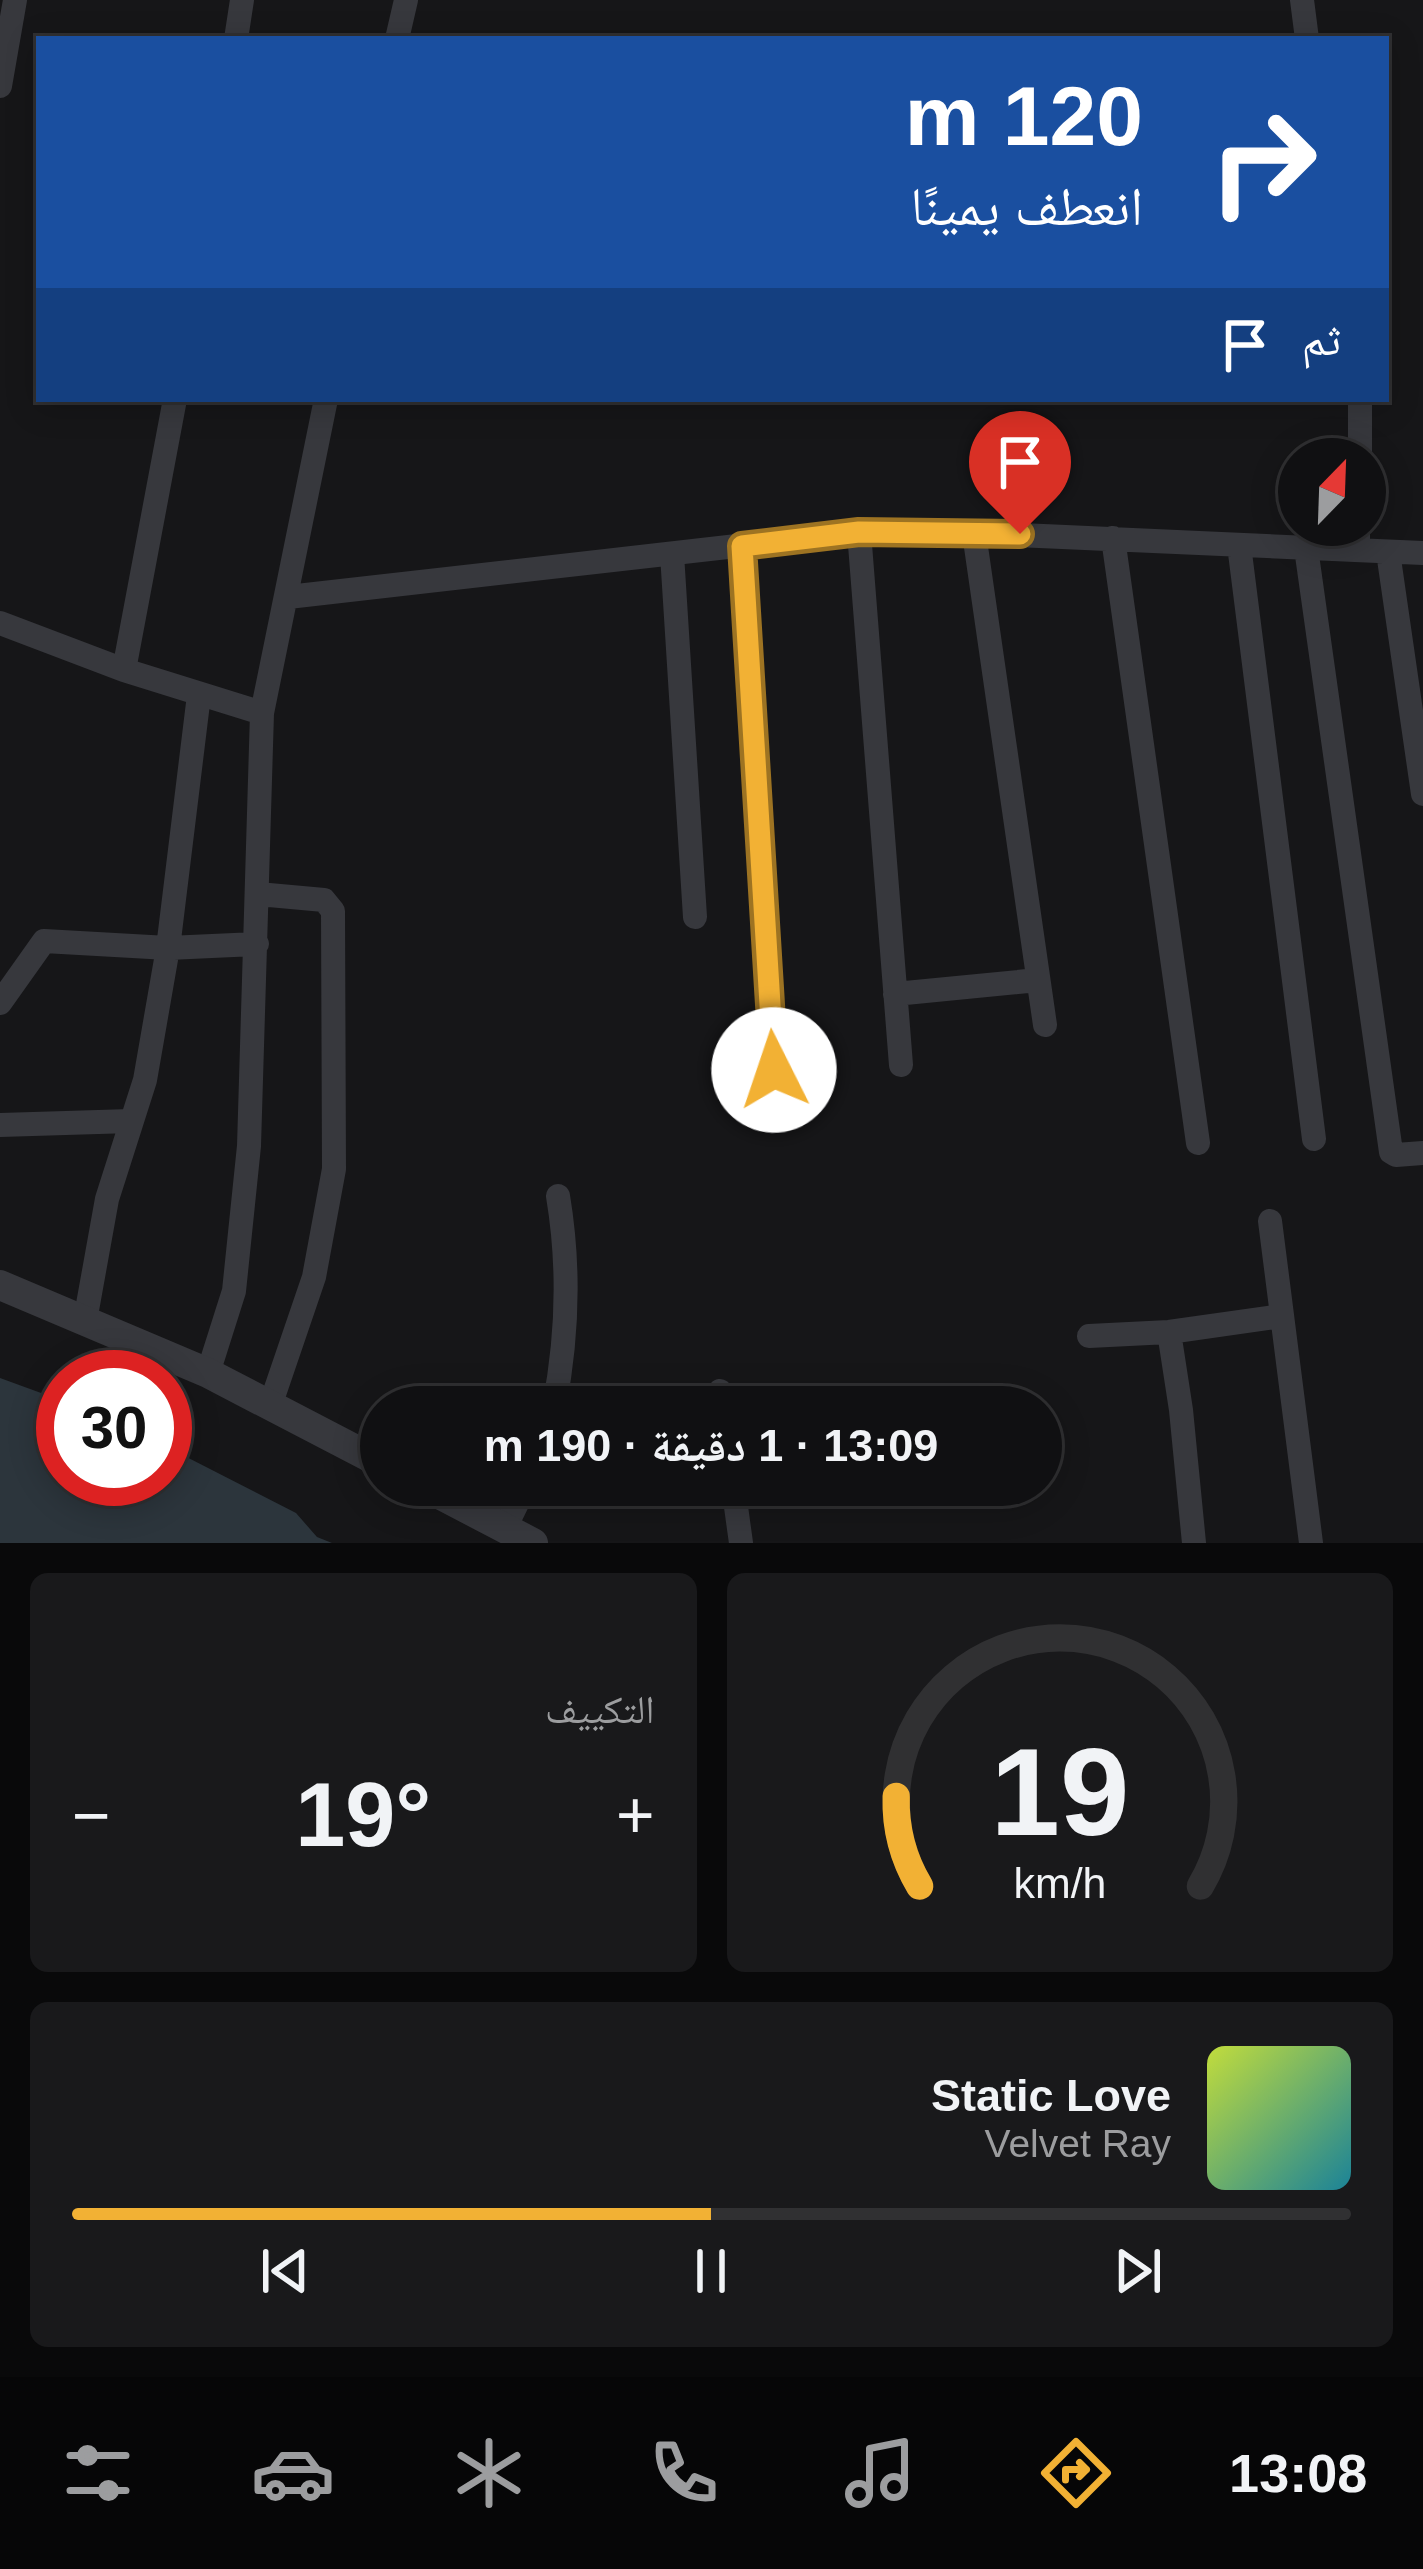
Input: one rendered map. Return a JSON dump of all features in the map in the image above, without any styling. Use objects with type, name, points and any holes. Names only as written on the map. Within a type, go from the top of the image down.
[{"type":"street","points":[[0,86],[15,0]]},
{"type":"street","points":[[236,36],[242,0]]},
{"type":"street","points":[[398,36],[406,0]]},
{"type":"street","points":[[1302,0],[1307,36]]},
{"type":"street","points":[[124,670],[174,402]]},
{"type":"street","points":[[208,1373],[229,1313],[238,1268],[250,1123],[262,713],[325,402]]},
{"type":"street","points":[[1360,402],[1360,438]]},
{"type":"street","points":[[288,597],[859,532],[1316,546]]},
{"type":"street","points":[[859,532],[901,1065]]},
{"type":"street","points":[[974,532],[1045,1025]]},
{"type":"street","points":[[1113,538],[1198,1143]]},
{"type":"street","points":[[1239,544],[1314,1139]]},
{"type":"street","points":[[742,546],[774,1070]]},
{"type":"street","points":[[1375,546],[1388,552],[1423,553]]},
{"type":"street","points":[[1306,548],[1391,1152],[1423,1153]]},
{"type":"street","points":[[1388,552],[1423,794]]},
{"type":"street","points":[[672,554],[694,917]]},
{"type":"street","points":[[0,623],[124,670],[262,713]]},
{"type":"street","points":[[86,1321],[107,1199],[145,1080],[168,948],[199,694]]},
{"type":"street","points":[[258,894],[324,900],[334,910],[334,1169],[314,1277],[270,1406]]},
{"type":"street","points":[[0,1003],[44,941],[168,948],[257,944]]},
{"type":"street","points":[[895,994],[1039,980]]},
{"type":"street","points":[[0,1125],[131,1120]]},
{"type":"street","points":[[557,1386],[567,1319],[567,1253],[558,1196]]},
{"type":"street","points":[[1270,1222],[1311,1543]]},
{"type":"street","points":[[0,1285],[208,1373],[360,1452]]},
{"type":"street","points":[[1090,1336],[1169,1332],[1282,1316]]},
{"type":"street","points":[[1169,1332],[1194,1543]]},
{"type":"street","points":[[462,1506],[519,1536],[523,1506]]},
{"type":"street","points":[[736,1506],[741,1543]]},
{"type":"shaded area","points":[[0,1378],[36,1391],[36,1506],[192,1506],[192,1460],[296,1513],[317,1537],[332,1543],[0,1543]]},
{"type":"route","points":[[774,1070],[742,546],[859,532],[1020,534]]}]
